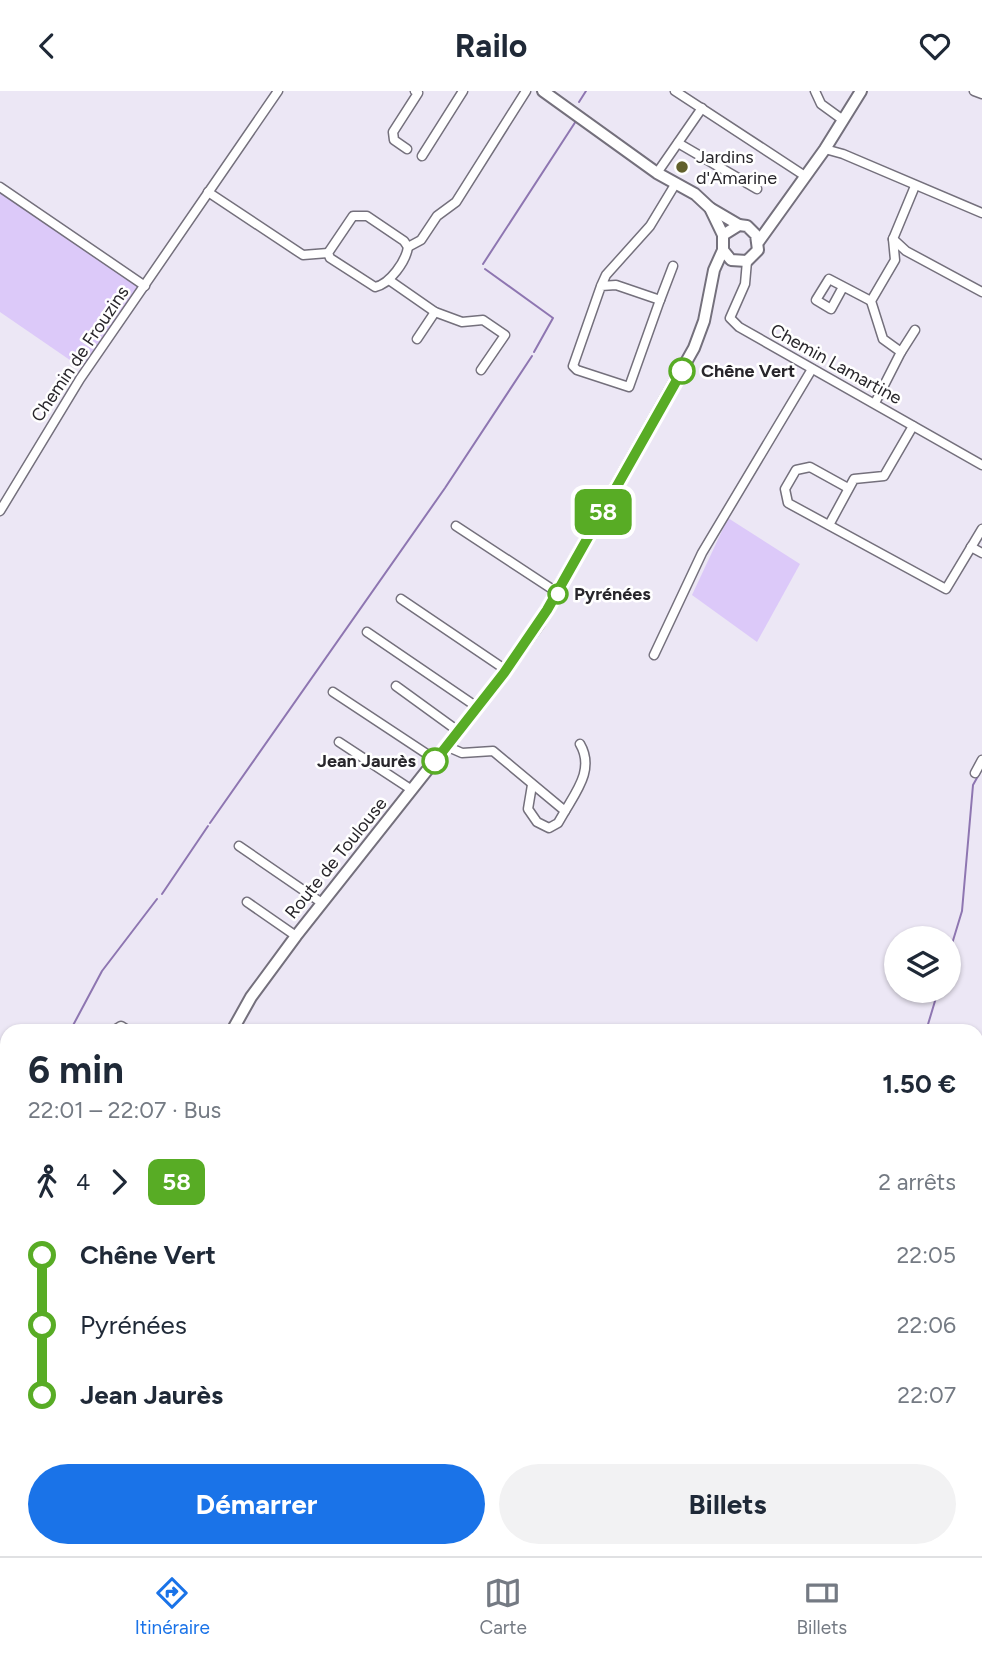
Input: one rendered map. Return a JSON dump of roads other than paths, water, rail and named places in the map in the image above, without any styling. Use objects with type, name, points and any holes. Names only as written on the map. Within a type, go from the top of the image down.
[{"type":"main road","points":[[543,91],[657,173],[739,225],[752,229],[775,218]]},
{"type":"main road","points":[[715,274],[731,260],[747,261],[754,255],[758,241],[825,149],[861,91]]},
{"type":"main road","points":[[710,208],[723,235],[723,250],[731,260]]},
{"type":"main road","points":[[723,235],[739,225]]},
{"type":"main road","points":[[752,229],[758,241]]},
{"type":"main road","name":"Route de Toulouse","points":[[236,1024],[251,997],[296,936],[506,670],[558,593],[694,348],[723,250]]},
{"type":"street","name":"Chemin de Frouzins","points":[[0,511],[80,379],[278,91]]},
{"type":"street","points":[[407,149],[394,140],[393,132],[418,93],[415,91]]},
{"type":"street","points":[[422,156],[463,91]]},
{"type":"street","points":[[328,253],[331,258],[375,287],[389,280],[408,247],[421,240],[437,216],[456,202],[526,91]]},
{"type":"street","points":[[675,91],[805,176]]},
{"type":"street","points":[[816,91],[821,104],[843,120]]},
{"type":"street","points":[[974,91],[982,94]]},
{"type":"street","points":[[657,173],[702,108]]},
{"type":"street","points":[[833,137],[843,154]]},
{"type":"street","points":[[678,143],[757,189]]},
{"type":"street","points":[[825,149],[843,154],[982,213]]},
{"type":"street","points":[[673,266],[629,387],[577,370],[573,366],[601,286],[611,268],[650,226],[676,183]]},
{"type":"street","points":[[901,352],[883,339],[872,302],[895,260],[893,239],[915,186]]},
{"type":"street","points":[[0,187],[145,286]]},
{"type":"street","points":[[208,192],[303,255],[328,253]]},
{"type":"street","points":[[328,253],[353,216],[367,216],[404,241],[408,247]]},
{"type":"street","points":[[893,239],[906,251],[982,292]]},
{"type":"street","name":"Chemin Lamartine","points":[[747,261],[747,276],[730,318],[739,327],[982,465]]},
{"type":"street","points":[[611,268],[617,285]]},
{"type":"street","points":[[389,280],[435,312],[462,322],[483,320],[505,335],[481,370]]},
{"type":"street","points":[[601,286],[617,285],[660,300]]},
{"type":"street","points":[[843,287],[872,302]]},
{"type":"street","points":[[417,339],[435,312]]},
{"type":"street","points":[[875,403],[915,330]]},
{"type":"street","points":[[654,655],[702,553],[812,369]]},
{"type":"street","points":[[829,525],[854,479],[884,476],[912,426]]},
{"type":"street","points":[[848,488],[810,467],[796,470],[785,489],[788,503],[946,589],[982,529]]},
{"type":"street","points":[[456,526],[558,593]]},
{"type":"street","points":[[971,547],[982,553]]},
{"type":"street","points":[[401,599],[506,670]]},
{"type":"street","points":[[367,632],[477,707]]},
{"type":"street","points":[[396,686],[458,731]]},
{"type":"street","points":[[333,692],[436,760]]},
{"type":"street","points":[[339,742],[412,790]]},
{"type":"street","points":[[532,785],[528,809],[537,822],[549,828],[558,823],[584,778],[587,757],[580,744]]},
{"type":"street","points":[[446,746],[462,753],[493,751],[565,811]]},
{"type":"street","points":[[975,773],[982,759]]},
{"type":"street","points":[[239,846],[322,903]]},
{"type":"street","points":[[247,902],[296,936]]},
{"type":"waterway","points":[[579,102],[586,91]]},
{"type":"waterway","points":[[483,264],[576,121]]},
{"type":"waterway","points":[[485,269],[553,318],[534,352]]},
{"type":"waterway","points":[[210,823],[445,488],[532,356]]},
{"type":"waterway","points":[[957,926],[962,911],[973,785],[982,769]]},
{"type":"waterway","points":[[162,894],[208,826]]},
{"type":"waterway","points":[[74,1024],[102,971],[157,899]]},
{"type":"waterway","points":[[928,1024],[934,1003]]},
{"type":"place","name":"Jardins d'Amarine","points":[[682,167]]},
{"type":"place","name":"Chêne Vert","points":[[682,371]]},
{"type":"place","name":"Pyrénées","points":[[558,594]]},
{"type":"place","name":"Jean Jaurès","points":[[435,761]]}]
